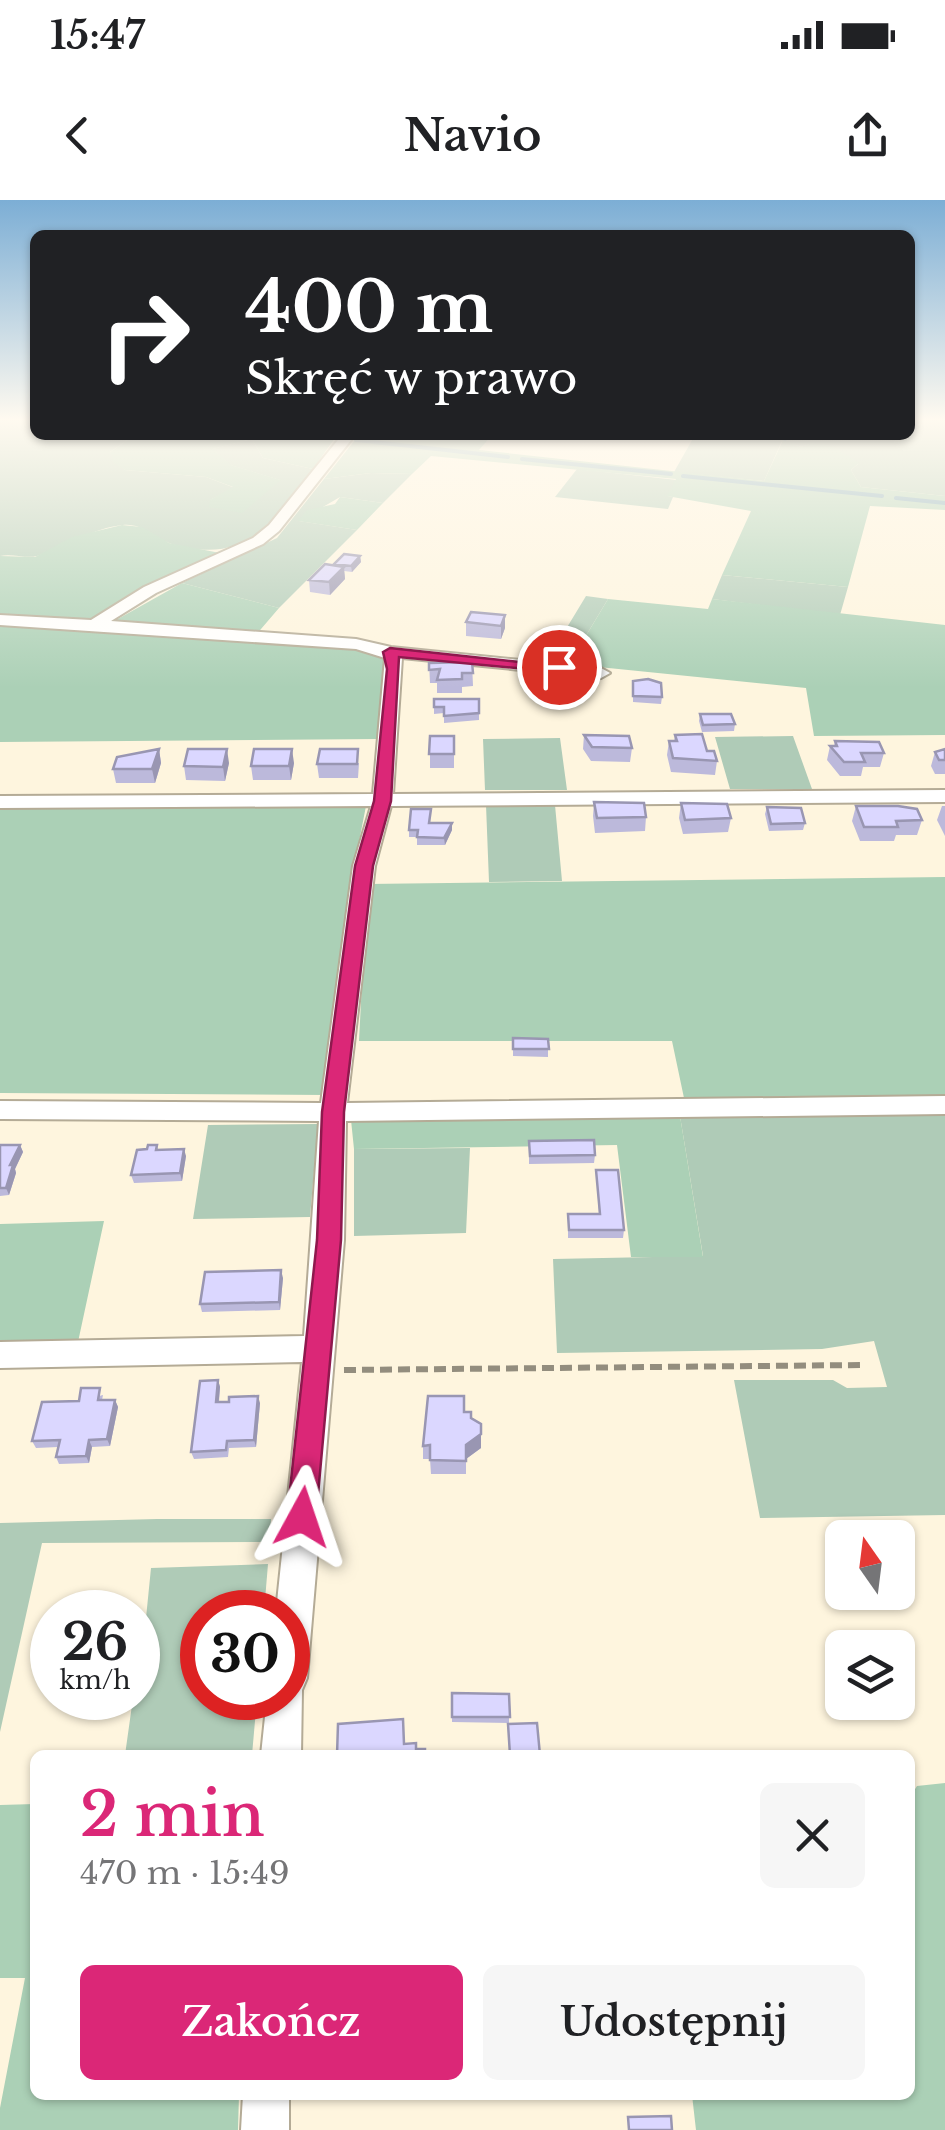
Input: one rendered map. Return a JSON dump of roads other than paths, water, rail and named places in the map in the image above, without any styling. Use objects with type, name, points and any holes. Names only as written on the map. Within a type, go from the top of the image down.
[{"type":"street","points":[[94,625],[150,590],[267,535],[289,508]]},
{"type":"street","points":[[0,620],[356,644],[390,652],[601,673]]},
{"type":"street","points":[[295,1590],[329,1240],[333,1112],[364,866],[382,801],[394,669],[390,652]]},
{"type":"street","points":[[0,802],[945,796]]},
{"type":"street","points":[[0,1110],[333,1112],[945,1105]]},
{"type":"street","points":[[0,1354],[315,1360]]},
{"type":"street","points":[[281,1750],[284,1720]]},
{"type":"street","points":[[265,2130],[266,2100]]}]
